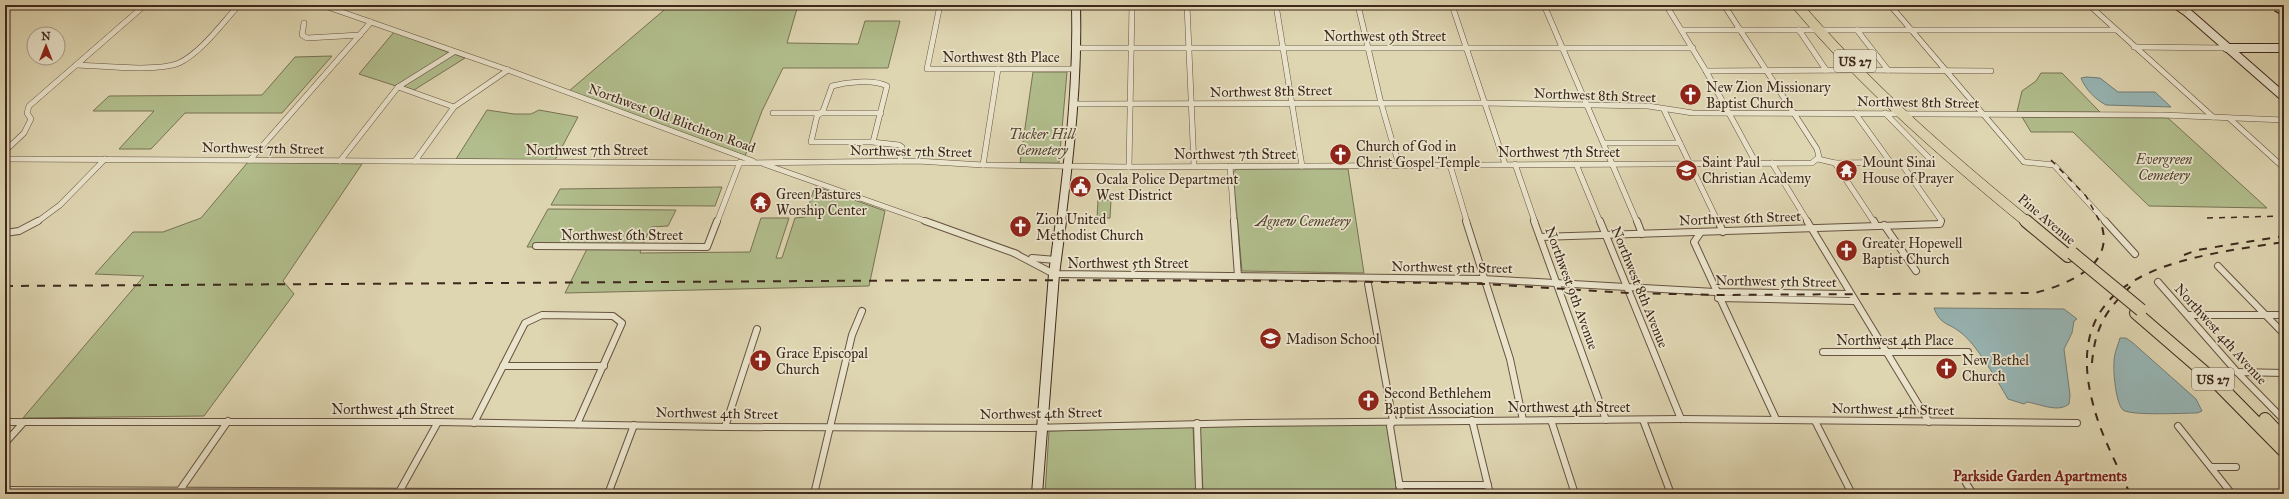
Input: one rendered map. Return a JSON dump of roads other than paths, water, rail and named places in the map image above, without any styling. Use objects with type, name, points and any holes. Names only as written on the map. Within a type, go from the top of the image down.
[{"type":"highway","name":"Pine Avenue","points":[[1797,5],[1859,70],[1904,114],[2070,255],[2226,383],[2284,439]]},
{"type":"highway","name":"Pine Avenue","points":[[1805,5],[1822,30]]},
{"type":"highway","name":"Pine Avenue","points":[[2139,311],[2217,383],[2284,451]]},
{"type":"main road","points":[[1037,494],[1054,274],[1068,166],[1073,104],[1077,48],[1076,5]]},
{"type":"main road","points":[[2180,6],[2284,97]]},
{"type":"main road","points":[[2227,48],[2284,48]]},
{"type":"street","points":[[5,151],[25,134],[31,119],[27,113],[29,106],[78,65],[145,5]]},
{"type":"street","points":[[78,65],[165,66],[180,63],[190,56],[239,5]]},
{"type":"street","name":"Northwest Old Blitchton Road","points":[[322,5],[508,70],[745,158],[1014,253],[1039,260],[1056,260]]},
{"type":"street","name":"Northwest 8th Place","points":[[940,5],[927,69],[1075,69]]},
{"type":"street","points":[[1129,166],[1132,5]]},
{"type":"street","points":[[1187,5],[1194,166]]},
{"type":"street","points":[[1276,5],[1290,102],[1302,166]]},
{"type":"street","points":[[1358,5],[1370,48],[1381,103],[1399,165]]},
{"type":"street","points":[[1452,5],[1505,164]]},
{"type":"street","points":[[1544,5],[1561,48],[1614,164],[1642,234]]},
{"type":"street","points":[[1666,5],[1693,48],[1730,113],[1756,163]]},
{"type":"street","points":[[1724,5],[1817,149],[1817,159]]},
{"type":"street","points":[[1890,5],[2024,162],[2054,165],[2135,254]]},
{"type":"street","points":[[2089,5],[2213,117]]},
{"type":"street","points":[[2280,5],[2284,8]]},
{"type":"street","points":[[250,160],[372,22]]},
{"type":"street","points":[[304,23],[302,35],[307,38],[360,35]]},
{"type":"street","points":[[1682,30],[2115,30]]},
{"type":"street","points":[[1799,30],[1826,70]]},
{"type":"street","points":[[1857,30],[1888,70]]},
{"type":"street","points":[[2134,47],[2227,48]]},
{"type":"street","name":"Northwest 9th Street","points":[[1077,48],[1693,48]]},
{"type":"street","points":[[340,161],[398,87],[454,52]]},
{"type":"street","points":[[983,165],[998,69]]},
{"type":"street","points":[[415,161],[454,107],[508,70]]},
{"type":"street","points":[[1706,71],[1991,71]]},
{"type":"street","points":[[873,142],[887,86],[881,83],[842,83],[832,86],[821,113],[817,116],[811,142],[873,142],[899,145],[902,147],[900,161]]},
{"type":"street","points":[[398,87],[454,107]]},
{"type":"street","name":"Northwest 8th Street","points":[[1073,104],[1130,105],[1290,102],[1484,103],[1648,106],[1664,110],[1693,113],[2163,115],[2284,120]]},
{"type":"street","points":[[1664,110],[1691,163],[1723,232]]},
{"type":"street","points":[[773,113],[881,113]]},
{"type":"street","points":[[1855,113],[1891,163]]},
{"type":"street","name":"Northwest 7th Street","points":[[5,159],[738,163],[900,161],[983,165],[1068,166],[1812,163],[1817,159],[1835,163],[1928,162],[1928,158],[1885,113]]},
{"type":"street","points":[[2229,118],[2284,168]]},
{"type":"street","points":[[1605,143],[1680,143]]},
{"type":"street","points":[[738,163],[745,158]]},
{"type":"street","points":[[5,233],[31,225],[50,214],[105,159]]},
{"type":"street","name":"Northwest 6th Street","points":[[536,246],[707,247],[738,163]]},
{"type":"street","points":[[1772,163],[1854,301],[1929,422]]},
{"type":"street","points":[[1835,163],[1876,225]]},
{"type":"street","name":"Northwest 6th Street","points":[[1540,237],[1940,224],[1941,220],[1901,163]]},
{"type":"street","name":"Northwest 9th Avenue","points":[[1515,164],[1555,282],[1606,420]]},
{"type":"street","name":"Northwest 8th Avenue","points":[[1576,164],[1681,419]]},
{"type":"street","points":[[1450,165],[1483,279],[1510,359],[1523,420]]},
{"type":"street","points":[[1230,166],[1238,276]]},
{"type":"street","points":[[1884,225],[1916,271]]},
{"type":"street","points":[[1700,232],[1694,242],[1717,295],[1776,419]]},
{"type":"street","name":"Northwest Old Blitchton Road","points":[[1014,253],[1054,274]]},
{"type":"street","points":[[2218,266],[2284,334]]},
{"type":"street","name":"Northwest 5th Street","points":[[1054,274],[1483,279],[1555,282],[1717,295],[1854,301]]},
{"type":"street","name":"Northwest 4th Avenue","points":[[2158,282],[2237,372],[2284,420]]},
{"type":"street","points":[[1368,284],[1393,421],[1390,426],[1401,494]]},
{"type":"street","name":"Northwest 5th Street","points":[[1717,295],[1850,294]]},
{"type":"street","points":[[815,494],[852,335],[862,311]]},
{"type":"street","points":[[474,423],[525,322],[542,315],[613,316],[622,324],[577,424]]},
{"type":"street","points":[[2188,315],[2284,315]]},
{"type":"street","points":[[726,427],[757,328]]},
{"type":"street","name":"Northwest 4th Place","points":[[1823,352],[1968,352]]},
{"type":"street","points":[[503,366],[604,366]]},
{"type":"street","points":[[2237,372],[2284,373]]},
{"type":"street","name":"Northwest 4th Street","points":[[5,422],[438,422],[726,427],[1042,428],[1472,420],[1776,419],[1815,421],[2077,423]]},
{"type":"street","points":[[1472,420],[1490,494]]},
{"type":"street","points":[[1551,420],[1574,494]]},
{"type":"street","points":[[1643,420],[1671,494]]},
{"type":"street","points":[[178,493],[228,421]]},
{"type":"street","points":[[1815,421],[1852,494]]},
{"type":"street","points":[[399,493],[438,422]]},
{"type":"street","points":[[5,443],[23,423]]},
{"type":"street","points":[[1197,424],[1199,489]]},
{"type":"street","points":[[608,493],[634,425]]},
{"type":"street","points":[[2178,426],[2232,494]]},
{"type":"street","points":[[2211,467],[2236,467]]},
{"type":"street","points":[[1966,482],[1973,494]]},
{"type":"street","points":[[1400,485],[1488,485]]},
{"type":"street","points":[[5,490],[178,493],[930,494]]},
{"type":"water","points":[[2081,78],[2100,78],[2118,92],[2155,92],[2171,107],[2106,105],[2098,100],[2085,86]]},
{"type":"water","points":[[1934,308],[2064,309],[2077,319],[2074,321],[2072,333],[2064,349],[2070,395],[2069,404],[2065,407],[2054,408],[2027,402],[2024,404],[2008,399],[1973,345],[1960,332],[1942,321],[1936,314]]},
{"type":"water","points":[[2120,338],[2126,338],[2133,343],[2196,399],[2202,411],[2197,413],[2158,414],[2136,413],[2123,410],[2118,401],[2114,373],[2115,356]]},
{"type":"railway","points":[[2264,5],[2284,16]]},
{"type":"railway","points":[[2051,160],[2086,196],[2100,222]]},
{"type":"railway","points":[[2207,218],[2284,216]]},
{"type":"railway","points":[[5,286],[979,280],[1324,281],[1485,284],[1630,293],[1717,295],[2035,293],[2075,278],[2087,270],[2096,261],[2102,250],[2104,236],[2100,221]]},
{"type":"railway","points":[[2184,255],[2197,250],[2284,236]]},
{"type":"railway","points":[[2130,494],[2105,439],[2093,404],[2087,359],[2094,324],[2112,297],[2139,278],[2171,264],[2208,255],[2284,242]]},
{"type":"railway","points":[[2092,363],[2096,339],[2103,320],[2108,311],[2131,286]]},
{"type":"place","name":"New Zion Missionary Baptist Church","points":[[1691,95]]},
{"type":"place","name":"Church of God in Christ Gospel Temple","points":[[1341,154]]},
{"type":"place","name":"Saint Paul Christian Academy","points":[[1687,170]]},
{"type":"place","name":"Mount Sinai House of Prayer","points":[[1847,170]]},
{"type":"place","name":"Ocala Police Department West District","points":[[1080,187]]},
{"type":"place","name":"Green Pastures Worship Center","points":[[761,202]]},
{"type":"place","name":"Zion United Methodist Church","points":[[1021,227]]},
{"type":"place","name":"Greater Hopewell Baptist Church","points":[[1846,251]]},
{"type":"place","name":"Madison School","points":[[1270,339]]},
{"type":"place","name":"Grace Episcopal Church","points":[[760,361]]},
{"type":"place","name":"New Bethel Church","points":[[1947,368]]},
{"type":"place","name":"Second Bethlehem Baptist Association","points":[[1369,401]]},
{"type":"district","name":"Parkside Garden Apartments","points":[[2040,476]]},
{"type":"park label","name":"Tucker Hill Cemetery","points":[[1042,142]]},
{"type":"park label","name":"Evergreen Cemetery","points":[[2164,168]]},
{"type":"park label","name":"Agnew Cemetery","points":[[1303,221]]}]
